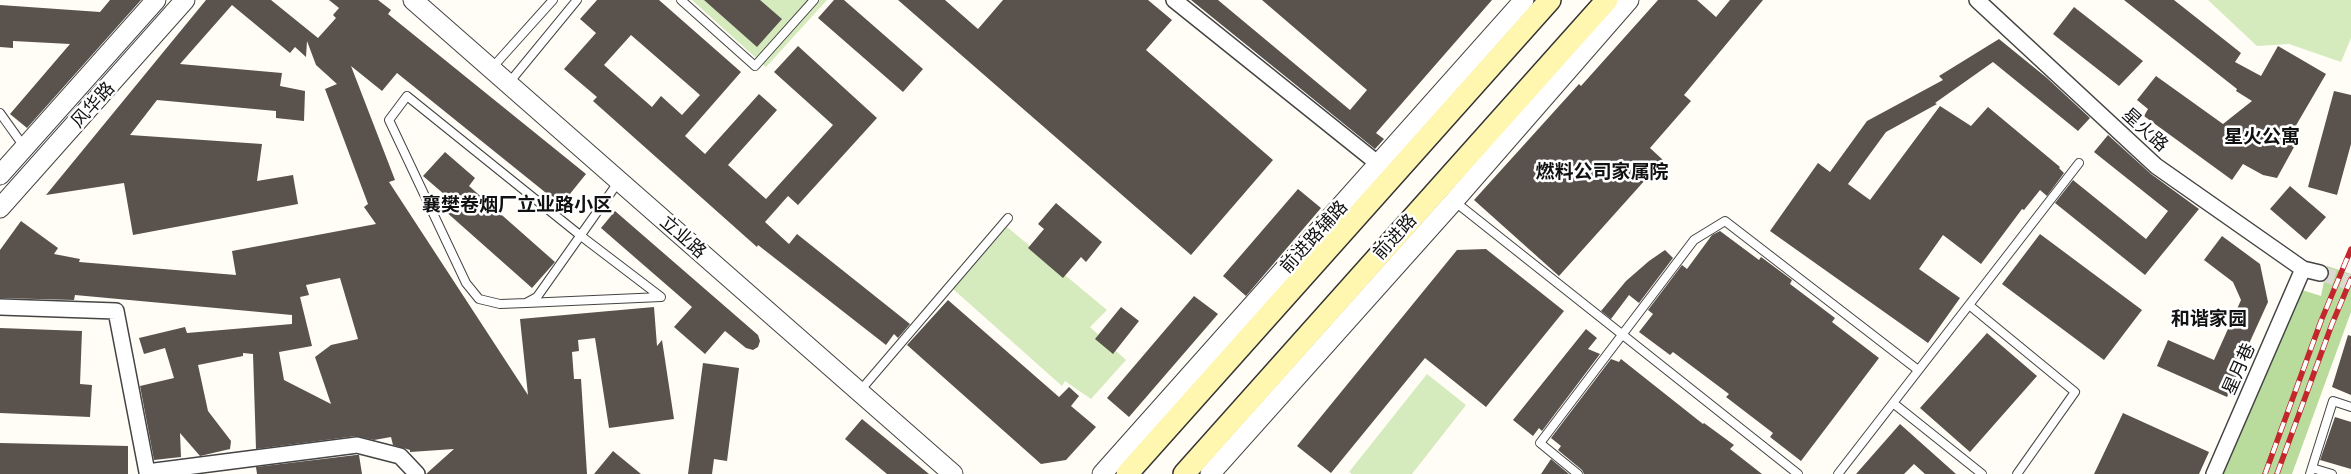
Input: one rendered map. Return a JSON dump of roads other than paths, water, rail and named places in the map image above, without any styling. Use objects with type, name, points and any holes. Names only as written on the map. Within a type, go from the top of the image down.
[{"type":"main road","points":[[1127,474],[1386,170],[1550,0]]},
{"type":"main road","name":"前进路","points":[[1184,474],[1446,195],[1606,0]]},
{"type":"street","name":"风华路","points":[[0,175],[156,0]]},
{"type":"street","name":"风华路","points":[[0,208],[185,0]]},
{"type":"street","name":"立业路","points":[[412,0],[953,474]]},
{"type":"street","points":[[1174,0],[1386,170]]},
{"type":"street","name":"前进路辅路","points":[[1102,474],[1386,170],[1524,0]]},
{"type":"street","points":[[1210,474],[1446,195],[1629,0]]},
{"type":"street","name":"星火路","points":[[1977,0],[2156,166],[2303,269]]},
{"type":"street","points":[[2303,269],[2320,273]]},
{"type":"street","name":"星月巷","points":[[2214,474],[2303,269]]},
{"type":"street","points":[[0,307],[116,311],[147,472],[357,445],[400,456],[417,474]]},
{"type":"lane","points":[[491,69],[553,0]]},
{"type":"lane","points":[[508,84],[577,0]]},
{"type":"lane","points":[[681,0],[755,66],[814,0]]},
{"type":"lane","points":[[406,96],[581,236],[661,297],[526,303],[500,304],[480,299],[466,283],[389,120],[406,96]]},
{"type":"lane","points":[[0,113],[25,148]]},
{"type":"lane","points":[[1838,474],[2079,163]]},
{"type":"lane","points":[[526,303],[537,297],[619,181]]},
{"type":"lane","points":[[1446,195],[1798,474]]},
{"type":"lane","points":[[859,392],[1008,218]]},
{"type":"lane","points":[[1578,474],[1540,443],[1694,240],[1725,221],[1918,370]]},
{"type":"lane","points":[[1970,304],[2074,392],[2017,474]]},
{"type":"lane","points":[[2332,474],[2311,471],[2333,401],[2351,407]]},
{"type":"lane","points":[[1893,403],[1982,474]]},
{"type":"tunnel","points":[[2320,273],[2351,283]]},
{"type":"railway","points":[[2265,474],[2321,321],[2351,249]]},
{"type":"railway","points":[[2277,474],[2332,324],[2351,279]]},
{"type":"district","name":"星火公寓","points":[[2262,137]]},
{"type":"district","name":"燃料公司家属院","points":[[1602,172]]},
{"type":"district","name":"襄樊卷烟厂立业路小区","points":[[517,205]]},
{"type":"district","name":"和谐家园","points":[[2209,319]]}]
